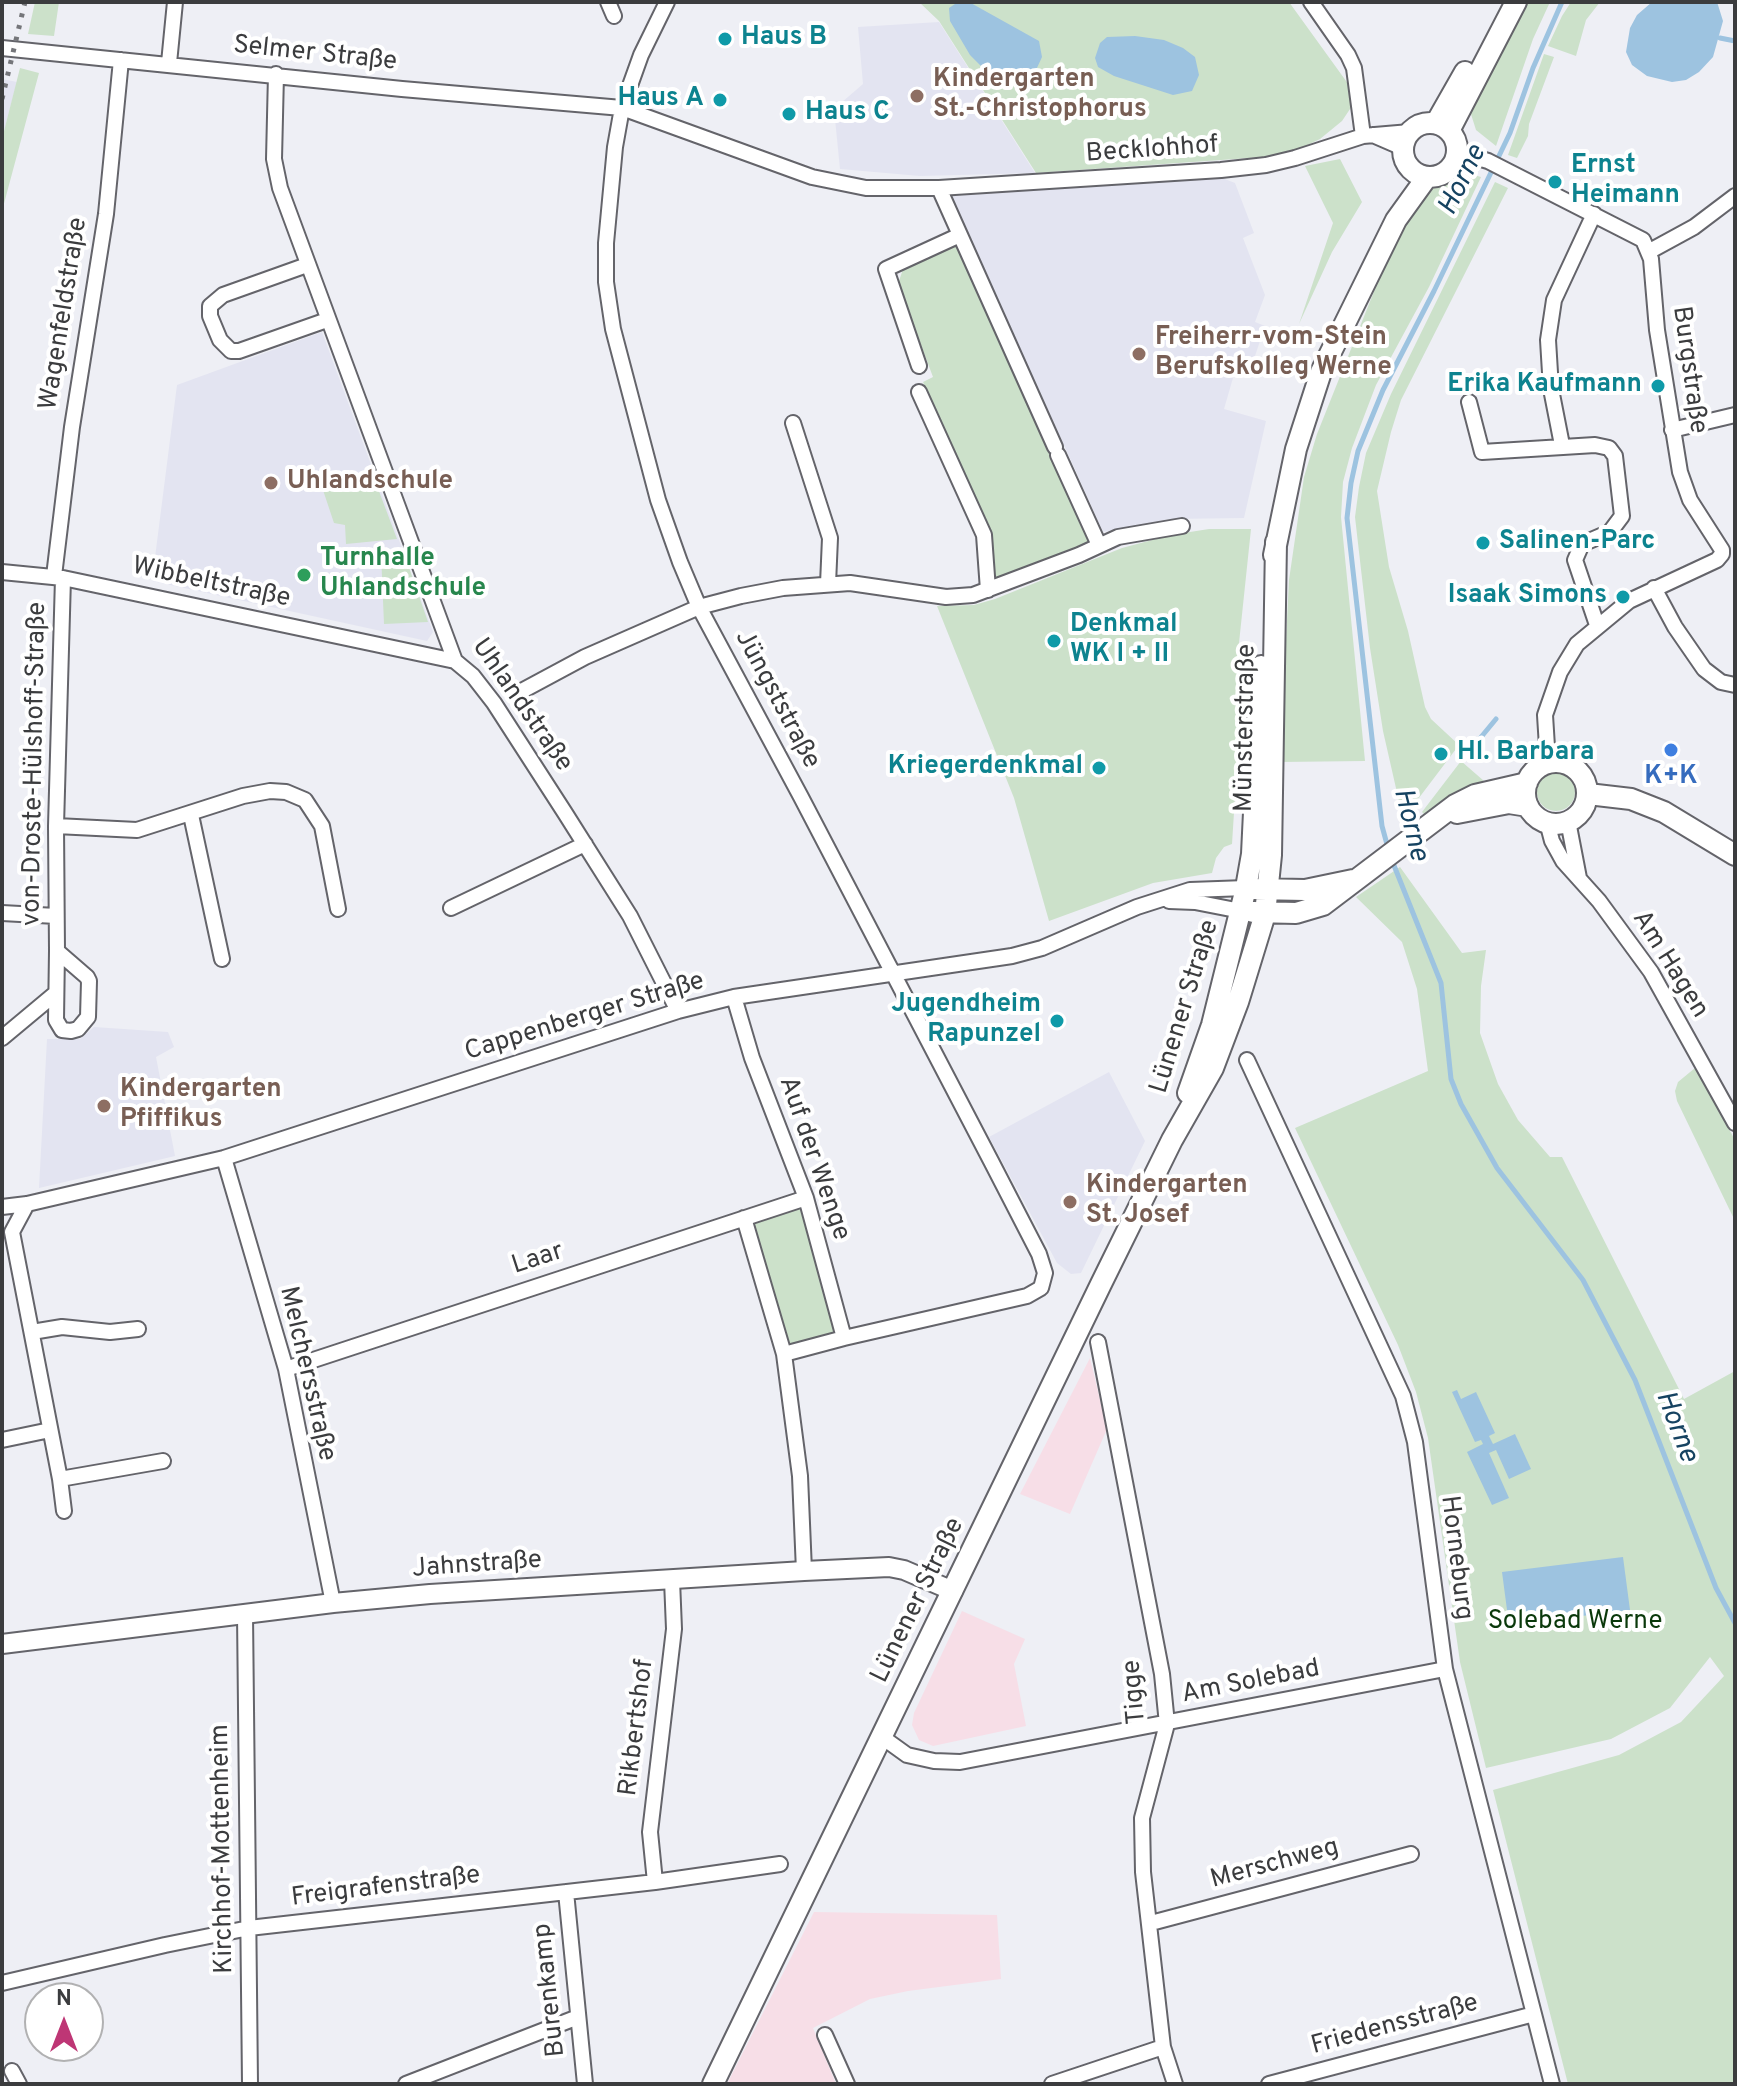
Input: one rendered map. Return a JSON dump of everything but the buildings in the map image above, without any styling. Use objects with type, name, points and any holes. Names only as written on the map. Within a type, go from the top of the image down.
[{"type":"main road","points":[[1443,127],[1504,2]]},
{"type":"main road","points":[[1443,127],[1516,2]]},
{"type":"main road","points":[[1421,125],[1443,127],[1454,137],[1457,152],[1452,166],[1447,171],[1419,173],[1406,163],[1406,140],[1421,125]]},
{"type":"main road","name":"Münsterstraße","points":[[1246,888],[1252,854],[1265,601],[1296,449],[1321,372],[1419,173]]},
{"type":"main road","name":"Münsterstraße","points":[[1265,914],[1271,855],[1276,542]]},
{"type":"main road","points":[[1558,762],[1576,769],[1586,784],[1588,794],[1582,810],[1568,821],[1547,822],[1528,806],[1527,783],[1531,774],[1548,763],[1558,762]]},
{"type":"main road","points":[[1241,911],[1296,913],[1323,905],[1455,805],[1475,795],[1527,783]]},
{"type":"main road","points":[[1588,794],[1631,799],[1664,812],[1735,855]]},
{"type":"main road","points":[[1445,815],[1509,803],[1528,806]]},
{"type":"main road","points":[[1246,888],[1305,890],[1364,873]]},
{"type":"main road","name":"Lünener Straße","points":[[1172,1140],[1212,1025],[1246,888]]},
{"type":"main road","name":"Lünener Straße","points":[[713,2084],[1172,1140],[1213,1068],[1238,1002],[1265,914]]},
{"type":"street","points":[[169,63],[175,2]]},
{"type":"street","name":"Jüngststraße","points":[[667,2],[641,55],[622,108],[606,243],[606,282],[613,329],[658,500],[699,607],[1039,1254],[1045,1273],[1041,1288],[1027,1296],[844,1338]]},
{"type":"street","points":[[1311,2],[1354,68],[1368,135]]},
{"type":"street","name":"Selmer Straße","points":[[2,48],[622,108]]},
{"type":"street","name":"Wagenfeldstraße","points":[[58,577],[72,427],[106,214],[121,60]]},
{"type":"street","name":"Uhlandstraße","points":[[276,74],[274,159],[280,188],[455,661],[473,676],[494,703],[585,844],[630,916],[678,1011]]},
{"type":"street","name":"Becklohhof","points":[[622,108],[812,177],[866,188],[939,188],[1238,169],[1295,158],[1368,135],[1406,140]]},
{"type":"street","points":[[1457,152],[1488,161],[1634,234],[1643,240],[1650,251],[1694,227],[1735,196]]},
{"type":"street","points":[[939,188],[1099,545]]},
{"type":"street","points":[[1562,445],[1551,389],[1548,340],[1554,300],[1594,214]]},
{"type":"street","points":[[919,366],[886,269],[960,235]]},
{"type":"street","name":"Burgstraße","points":[[1650,251],[1657,330],[1672,430],[1690,500],[1722,554],[1717,560],[1654,588]]},
{"type":"street","points":[[307,265],[223,295],[210,306],[210,316],[220,340],[231,351],[239,351],[327,320]]},
{"type":"street","points":[[919,392],[984,535],[988,590]]},
{"type":"street","points":[[1469,402],[1482,452],[1562,445],[1603,446],[1615,456],[1622,516],[1610,532],[1582,544],[1575,560],[1597,625]]},
{"type":"street","points":[[1672,430],[1735,415]]},
{"type":"street","points":[[793,423],[830,538],[828,584]]},
{"type":"street","points":[[518,693],[585,657],[699,607],[783,588],[828,584],[882,586],[946,597],[973,595],[1118,537],[1182,526]]},
{"type":"street","name":"Wibbeltstraße","points":[[2,572],[58,577],[455,661]]},
{"type":"street","name":"von-Droste-Hülshoff-Straße","points":[[57,951],[89,981],[88,1017],[78,1029],[62,1030],[57,1026],[56,826],[58,577]]},
{"type":"street","points":[[1548,763],[1544,728],[1551,693],[1560,672],[1577,644],[1597,625],[1629,601],[1654,588],[1675,627],[1704,669],[1721,682],[1735,685]]},
{"type":"street","points":[[56,826],[137,830],[243,796],[270,791],[286,792],[305,800],[322,826],[338,909]]},
{"type":"street","points":[[191,815],[222,959]]},
{"type":"street","name":"Am Hagen","points":[[1568,821],[1579,879]]},
{"type":"street","name":"Am Hagen","points":[[1547,822],[1552,841],[1563,861],[1599,901],[1651,972],[1735,1123]]},
{"type":"street","points":[[451,908],[585,844]]},
{"type":"street","name":"Cappenberger Straße","points":[[2,1207],[27,1204],[224,1158],[678,1011],[734,997],[1012,956],[1042,948],[1137,907],[1190,890],[1246,888]]},
{"type":"street","name":"Cappenberger Straße","points":[[1160,900],[1195,902],[1241,911]]},
{"type":"street","points":[[2,913],[56,916]]},
{"type":"street","points":[[2,1038],[56,993]]},
{"type":"street","name":"Auf der Wenge","points":[[734,997],[752,1058],[806,1198],[844,1338]]},
{"type":"street","name":"Horneburg","points":[[1247,1060],[1403,1396],[1415,1442],[1445,1669],[1552,2084]]},
{"type":"street","name":"Melchersstraße","points":[[224,1158],[286,1369],[333,1603]]},
{"type":"street","name":"Laar","points":[[286,1369],[806,1198]]},
{"type":"street","points":[[27,1204],[12,1232],[64,1511]]},
{"type":"street","points":[[744,1218],[784,1354],[800,1476],[804,1571]]},
{"type":"street","points":[[32,1332],[62,1327],[110,1332],[138,1329]]},
{"type":"street","points":[[784,1354],[844,1338]]},
{"type":"street","name":"Tigge","points":[[1098,1342],[1162,1674],[1167,1724],[1142,1818],[1143,1872],[1163,2047],[1175,2084]]},
{"type":"street","points":[[2,1440],[50,1430]]},
{"type":"street","points":[[60,1479],[163,1461]]},
{"type":"street","name":"Jahnstraße","points":[[2,1644],[430,1594],[804,1571],[889,1567],[904,1570],[953,1591]]},
{"type":"street","name":"Rikbertshof","points":[[655,1882],[650,1832],[671,1666],[674,1629],[672,1580]]},
{"type":"street","name":"Kirchhof-Mottenheim","points":[[245,1614],[250,2084]]},
{"type":"street","name":"Am Solebad","points":[[882,1737],[907,1755],[934,1761],[960,1762],[1445,1669]]},
{"type":"street","name":"Merschweg","points":[[1151,1923],[1411,1854]]},
{"type":"street","name":"Freigrafenstraße","points":[[2,1983],[249,1928],[655,1882],[780,1864]]},
{"type":"street","name":"Burenkamp","points":[[566,1892],[585,2084]]},
{"type":"street","name":"Friedensstraße","points":[[1269,2084],[1534,2014]]},
{"type":"street","points":[[406,2084],[578,2017]]},
{"type":"street","points":[[825,2035],[847,2084]]},
{"type":"street","points":[[1052,2084],[1163,2047]]},
{"type":"shaded area","name":"Kindergarten St.-Christophorus","points":[[939,22],[1035,173],[920,176],[840,169],[834,109],[863,84],[858,27]]},
{"type":"shaded area","points":[[2,79],[17,82],[2,139]]},
{"type":"shaded area","name":"Freiherr-vom-Stein Berufskolleg Werne","points":[[1217,176],[1235,183],[1254,233],[1243,238],[1265,295],[1255,322],[1265,326],[1249,374],[1235,371],[1224,409],[1266,421],[1244,518],[1170,519],[1103,532],[952,196]]},
{"type":"shaded area","name":"Uhlandschule","points":[[322,332],[433,632],[427,641],[152,581],[177,385]]},
{"type":"shaded area","name":"Kindergarten Pfiffikus","points":[[94,1027],[168,1032],[174,1047],[156,1057],[175,1156],[39,1188],[47,1039],[80,1039]]},
{"type":"shaded area","name":"Kindergarten St. Josef","points":[[1109,1072],[1145,1141],[1081,1273],[1071,1274],[1057,1263],[989,1137]]},
{"type":"shaded area","points":[[1090,1358],[1107,1429],[1070,1514],[1020,1494]]},
{"type":"shaded area","points":[[962,1611],[1025,1639],[1014,1664],[1026,1726],[933,1746],[919,1740],[912,1725],[914,1713]]},
{"type":"shaded area","points":[[814,1912],[997,1915],[1001,1979],[870,1999],[813,2028],[836,2084],[727,2084]]},
{"type":"green space","points":[[35,2],[59,2],[54,36],[28,34]]},
{"type":"green space","points":[[919,2],[1289,2],[1354,92],[1352,106],[1342,121],[1320,139],[1299,149],[1264,157],[1036,173],[939,21]]},
{"type":"green space","points":[[1525,2],[1550,2],[1533,39],[1496,146],[1476,130],[1470,111]]},
{"type":"green space","points":[[1571,2],[1600,2],[1586,20],[1576,56],[1548,46]]},
{"type":"green space","points":[[1544,54],[1554,57],[1529,124],[1528,136],[1517,158],[1508,155]]},
{"type":"green space","points":[[20,68],[39,73],[2,211],[2,139]]},
{"type":"green space","points":[[1340,159],[1362,202],[1332,252],[1299,324],[1333,223],[1305,166]]},
{"type":"green space","points":[[1464,172],[1481,177],[1429,287],[1376,385],[1352,448],[1343,482],[1341,517],[1365,761],[1280,762],[1289,580],[1304,477],[1317,434],[1381,274],[1419,197],[1432,186]]},
{"type":"green space","points":[[1495,182],[1508,188],[1401,400],[1377,491],[1389,567],[1408,631],[1425,707],[1431,719],[1459,745],[1403,819],[1383,731],[1370,648],[1355,517],[1359,487],[1366,453],[1391,394]]},
{"type":"green space","points":[[960,235],[1099,545],[993,582],[988,534],[923,382],[933,377],[898,284],[904,266]]},
{"type":"green space","points":[[371,470],[397,539],[346,544],[345,525],[334,523],[322,487]]},
{"type":"green space","points":[[1209,529],[1251,529],[1237,662],[1237,765],[1232,844],[1224,847],[1216,858],[1212,873],[1153,883],[1049,921],[1014,798],[937,606],[974,605],[1122,548]]},
{"type":"green space","points":[[381,553],[404,553],[428,622],[384,624]]},
{"type":"green space","points":[[1461,761],[1484,781],[1450,795],[1424,814],[1422,812]]},
{"type":"green space","points":[[1556,773],[1569,779],[1575,792],[1569,805],[1556,811],[1543,805],[1537,792],[1543,779]]},
{"type":"green space","name":"Solebad Werne","points":[[1400,867],[1462,953],[1486,950],[1480,1033],[1498,1084],[1518,1120],[1550,1157],[1562,1157],[1684,1399],[1735,1371],[1735,2084],[1568,2084],[1493,1790],[1619,1755],[1681,1722],[1724,1676],[1710,1657],[1670,1708],[1611,1739],[1486,1768],[1460,1662],[1428,1438],[1416,1392],[1398,1345],[1295,1128],[1428,1071],[1417,989],[1402,942],[1356,897]]},
{"type":"green space","points":[[1695,1068],[1735,1140],[1735,1221],[1677,1101],[1675,1091],[1678,1082]]},
{"type":"green space","points":[[800,1208],[834,1332],[790,1344],[753,1223]]},
{"type":"water","points":[[958,2],[969,2],[1039,41],[1042,57],[1036,70],[1008,76],[982,67],[970,55],[950,21],[949,8]]},
{"type":"water","points":[[1652,2],[1717,2],[1723,21],[1713,57],[1686,80],[1672,82],[1647,76],[1632,65],[1626,52],[1630,28],[1637,15]]},
{"type":"water","points":[[1135,36],[1164,40],[1195,57],[1199,75],[1192,91],[1173,95],[1114,76],[1098,67],[1095,58],[1100,43],[1107,37]]},
{"type":"water","points":[[1457,1390],[1461,1399],[1476,1392],[1495,1433],[1489,1436],[1493,1444],[1515,1434],[1531,1469],[1509,1479],[1496,1450],[1489,1453],[1509,1498],[1492,1505],[1467,1452],[1483,1444],[1481,1440],[1475,1442],[1452,1392]]},
{"type":"water","points":[[1623,1557],[1630,1610],[1509,1625],[1502,1572]]},
{"type":"waterway","name":"Horne","points":[[1388,848],[1382,826],[1347,518],[1351,483],[1358,451],[1383,390],[1510,133],[1533,68],[1562,2]]},
{"type":"waterway","points":[[1720,38],[1735,41]]},
{"type":"waterway","points":[[1477,742],[1496,719]]},
{"type":"waterway","name":"Horne","points":[[1391,858],[1441,983],[1451,1079],[1461,1104],[1497,1168],[1583,1280],[1635,1380],[1716,1588],[1735,1623]]},
{"type":"railway","points":[[2,99],[25,2]]},
{"type":"place","name":"Haus B","points":[[725,39]]},
{"type":"place","name":"Kindergarten St.-Christophorus","points":[[917,96]]},
{"type":"place","name":"Haus A","points":[[720,100]]},
{"type":"place","name":"Haus C","points":[[789,114]]},
{"type":"place","name":"Ernst Heimann","points":[[1555,182]]},
{"type":"place","name":"Freiherr-vom-Stein Berufskolleg Werne","points":[[1139,354]]},
{"type":"place","name":"Erika Kaufmann","points":[[1658,386]]},
{"type":"place","name":"Uhlandschule","points":[[271,483]]},
{"type":"place","name":"Salinen-Parc","points":[[1483,543]]},
{"type":"place","name":"Turnhalle Uhlandschule","points":[[304,575]]},
{"type":"place","name":"Isaak Simons","points":[[1623,597]]},
{"type":"place","name":"Denkmal WK I + II","points":[[1054,641]]},
{"type":"place","name":"K+K","points":[[1671,750]]},
{"type":"place","name":"Hl. Barbara","points":[[1441,754]]},
{"type":"place","name":"Kriegerdenkmal","points":[[1099,768]]},
{"type":"place","name":"Jugendheim Rapunzel","points":[[1057,1021]]},
{"type":"place","name":"Kindergarten Pfiffikus","points":[[104,1106]]},
{"type":"place","name":"Kindergarten St. Josef","points":[[1070,1202]]}]
